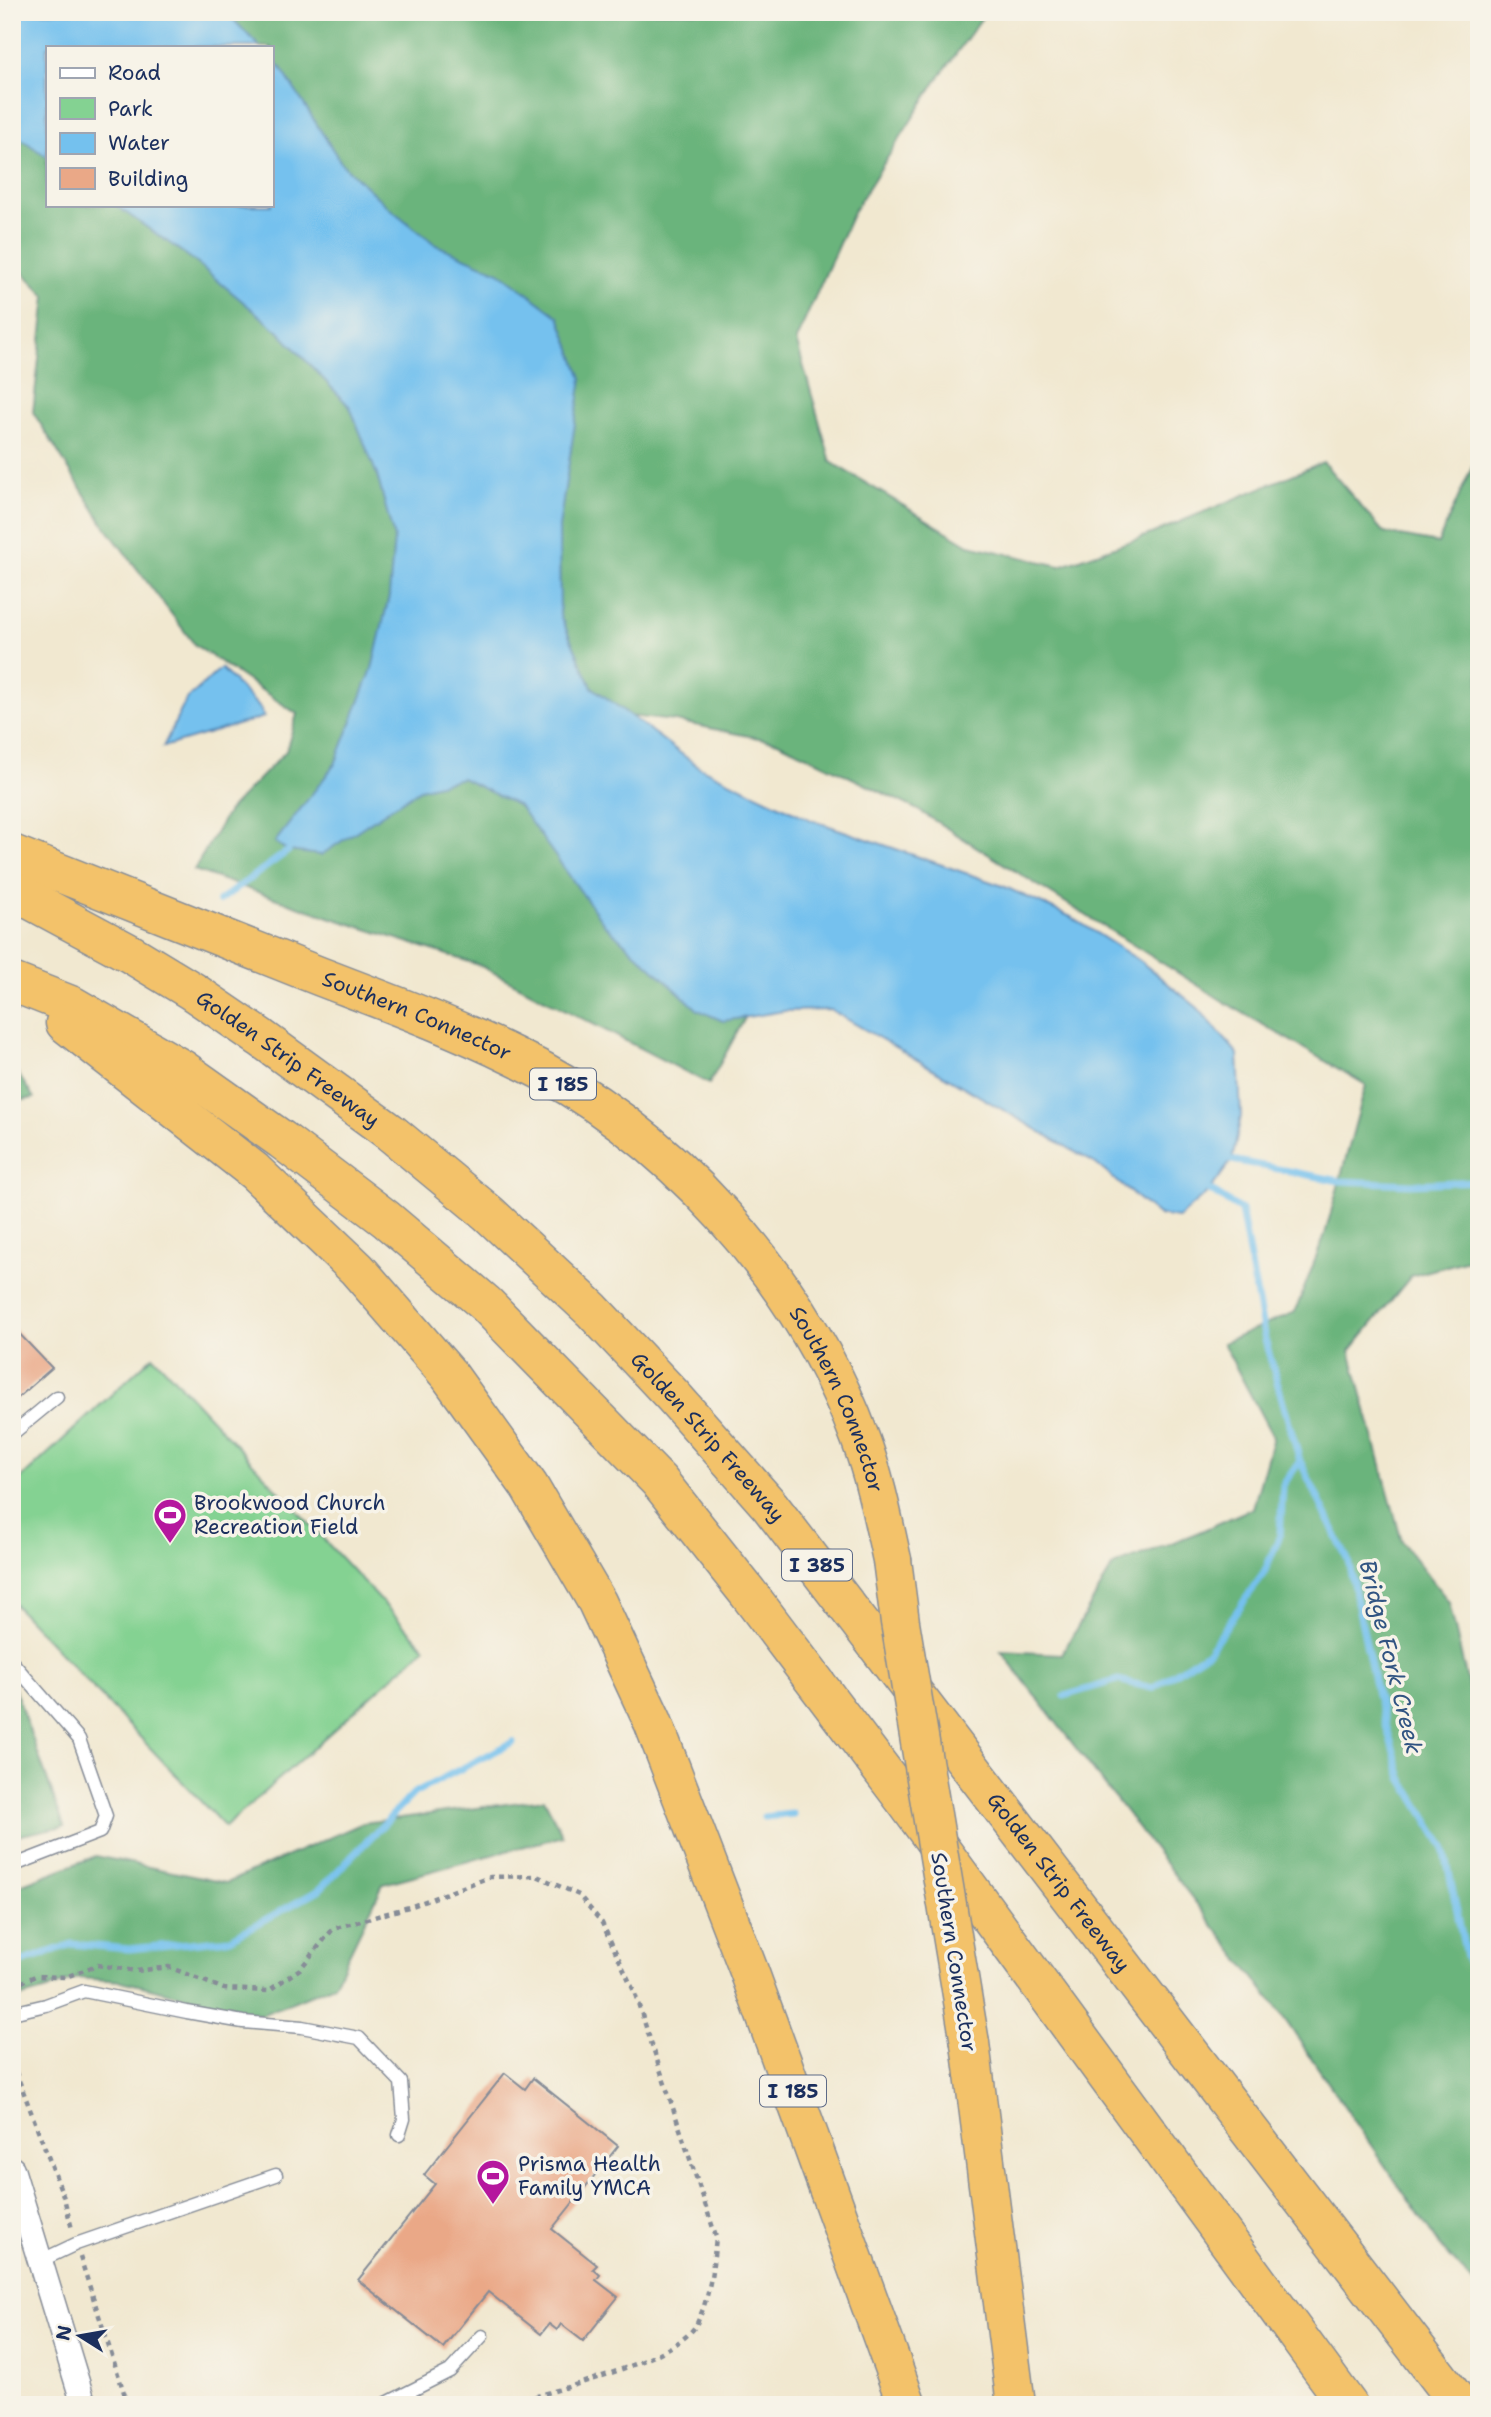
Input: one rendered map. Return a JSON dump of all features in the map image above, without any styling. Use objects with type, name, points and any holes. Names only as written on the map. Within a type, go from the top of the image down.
[{"type":"highway","name":"Southern Connector","points":[[12,854],[429,1019],[514,1056],[585,1096],[645,1140],[696,1188],[738,1234],[800,1315],[820,1348],[863,1447],[892,1560],[970,2043],[1016,2405]]},
{"type":"highway","name":"Golden Strip Freeway","points":[[12,890],[131,954],[261,1038],[390,1132],[468,1197],[601,1319],[673,1395],[770,1506],[1460,2405]]},
{"type":"highway","name":"I 185","points":[[16,984],[254,1171],[357,1269],[449,1375],[529,1486],[597,1602],[653,1722],[749,1971],[907,2405]]},
{"type":"highway","points":[[16,984],[73,1006],[182,1069],[386,1219],[486,1304],[659,1480],[906,1802],[1348,2405]]},
{"type":"street","points":[[12,2169],[84,2405]]},
{"type":"lane","points":[[12,1434],[57,1397]]},
{"type":"lane","points":[[12,1662],[79,1739],[106,1816],[100,1832],[12,1866]]},
{"type":"lane","points":[[12,2013],[46,2005],[84,1991],[198,2014],[302,2027],[359,2038],[401,2082],[404,2119],[400,2135]]},
{"type":"lane","points":[[40,2261],[76,2244],[276,2175]]},
{"type":"lane","points":[[383,2405],[450,2371],[482,2336]]},
{"type":"path","points":[[12,1987],[35,1976],[66,1977],[97,1965],[136,1971],[169,1967],[225,1989],[268,1991],[300,1969],[333,1929],[400,1910],[490,1877],[537,1875],[579,1895],[602,1923],[634,1991],[716,2237],[712,2278],[695,2327],[672,2347],[610,2374],[506,2405]]},
{"type":"path","points":[[12,2062],[64,2198],[86,2280],[128,2405]]},
{"type":"green space","points":[[12,12],[986,12],[933,86],[853,212],[796,340],[831,462],[969,545],[1060,566],[1151,534],[1323,462],[1384,533],[1438,543],[1479,451],[1479,1257],[1411,1276],[1350,1351],[1402,1542],[1449,1602],[1479,1733],[1479,2289],[1440,2246],[1275,2005],[1001,1651],[1062,1654],[1113,1566],[1253,1508],[1273,1437],[1223,1343],[1295,1312],[1325,1234],[1366,1085],[1226,1003],[916,809],[778,742],[675,721],[610,714],[767,978],[709,1084],[479,965],[194,870],[228,811],[286,751],[297,714],[195,645],[104,525],[33,412],[46,296],[12,261]]},
{"type":"green space","points":[[12,1065],[34,1098],[12,1102]]},
{"type":"green space","name":"Brookwood Church Recreation Field","points":[[153,1356],[425,1648],[225,1827],[12,1602],[12,1487]]},
{"type":"green space","points":[[12,1682],[64,1826],[12,1837]]},
{"type":"green space","points":[[544,1799],[563,1836],[383,1884],[334,1985],[261,2015],[121,1981],[77,1978],[12,2000],[12,1888],[96,1856],[226,1883],[363,1823]]},
{"type":"water","points":[[22,12],[226,12],[259,46],[46,46],[46,156],[12,132],[12,21]]},
{"type":"water","points":[[273,60],[281,68],[342,164],[388,207],[436,245],[499,272],[559,317],[582,378],[559,527],[560,615],[592,687],[699,767],[809,819],[1003,886],[1071,917],[1140,961],[1198,1008],[1238,1054],[1241,1116],[1232,1160],[1210,1190],[1178,1218],[1158,1215],[1096,1164],[831,1010],[784,1011],[723,1021],[698,1010],[605,925],[519,806],[462,778],[420,789],[321,855],[288,851],[275,842],[335,764],[372,669],[389,596],[394,538],[377,475],[350,407],[278,331],[192,259],[116,206],[273,206]]},
{"type":"water","points":[[221,668],[260,708],[264,717],[163,747],[186,700]]},
{"type":"building","points":[[12,1326],[52,1368],[12,1403]]},
{"type":"building","name":"Prisma Health Family YMCA","points":[[505,2073],[525,2089],[533,2078],[618,2146],[552,2229],[597,2265],[593,2269],[600,2275],[596,2280],[618,2297],[583,2341],[561,2324],[557,2330],[549,2324],[541,2334],[488,2292],[443,2348],[358,2280],[435,2184],[424,2175]]},
{"type":"waterway","points":[[219,901],[288,851]]},
{"type":"waterway","points":[[1232,1160],[1340,1181],[1411,1184],[1479,1181]]},
{"type":"waterway","name":"Bridge Fork Creek","points":[[1210,1190],[1241,1210],[1265,1340],[1300,1461],[1348,1560],[1378,1699],[1402,1778],[1444,1847],[1466,1956],[1479,1983]]},
{"type":"waterway","points":[[1064,1696],[1118,1680],[1152,1688],[1208,1652],[1264,1573],[1280,1535],[1283,1485],[1300,1461]]},
{"type":"waterway","points":[[12,1965],[72,1944],[129,1949],[230,1939],[319,1890],[414,1793],[513,1742]]},
{"type":"waterway","points":[[764,1817],[793,1814]]},
{"type":"place","name":"Brookwood Church Recreation Field","points":[[170,1545]]},
{"type":"place","name":"Prisma Health Family YMCA","points":[[493,2206]]}]
